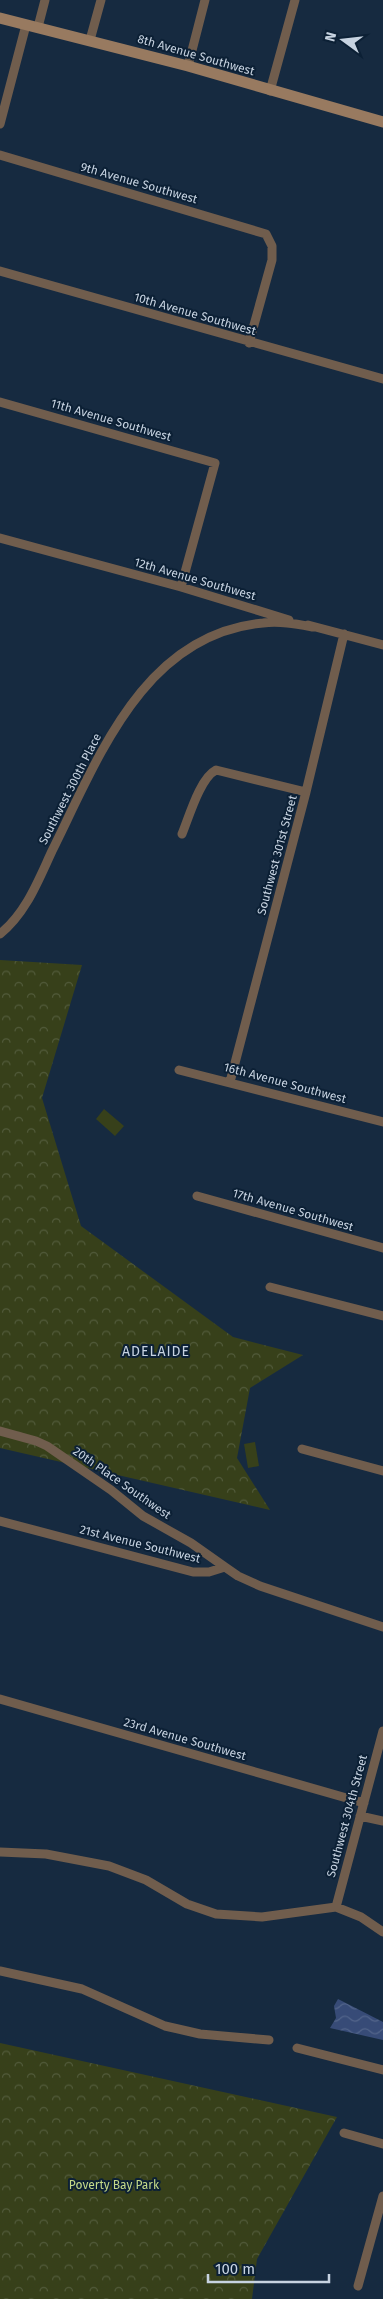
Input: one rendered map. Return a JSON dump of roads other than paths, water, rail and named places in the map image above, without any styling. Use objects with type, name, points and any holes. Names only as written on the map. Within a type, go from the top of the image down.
[{"type":"street","points":[[38,27],[46,0]]},
{"type":"street","points":[[90,40],[101,0]]},
{"type":"street","points":[[188,66],[205,0]]},
{"type":"street","points":[[270,91],[296,0]]},
{"type":"street","name":"8th Avenue Southwest","points":[[0,18],[188,66],[383,122]]},
{"type":"street","points":[[0,124],[26,25]]},
{"type":"street","name":"9th Avenue Southwest","points":[[0,155],[266,234],[272,246],[272,260],[249,343]]},
{"type":"street","name":"10th Avenue Southwest","points":[[0,271],[249,343],[383,379]]},
{"type":"street","name":"11th Avenue Southwest","points":[[0,402],[214,463],[181,587]]},
{"type":"street","name":"12th Avenue Southwest","points":[[0,538],[181,587],[312,627],[383,645]]},
{"type":"street","name":"Southwest 300th Place","points":[[0,934],[25,907],[84,782],[110,736],[132,702],[163,668],[198,643],[219,632],[240,626],[281,622],[312,627]]},
{"type":"street","name":"Southwest 301st Street","points":[[230,1082],[306,792],[344,634]]},
{"type":"street","points":[[182,834],[204,782],[210,773],[216,770],[306,792]]},
{"type":"street","name":"16th Avenue Southwest","points":[[180,1070],[383,1122]]},
{"type":"street","name":"17th Avenue Southwest","points":[[197,1196],[383,1248]]},
{"type":"street","points":[[270,1287],[383,1316]]},
{"type":"street","name":"20th Place Southwest","points":[[0,1432],[36,1441],[47,1446],[111,1490],[143,1516],[191,1542],[226,1567]]},
{"type":"street","points":[[302,1449],[383,1471]]},
{"type":"street","name":"21st Avenue Southwest","points":[[0,1521],[193,1572],[209,1572],[226,1567]]},
{"type":"street","points":[[226,1567],[238,1576],[260,1586],[383,1627]]},
{"type":"street","name":"23rd Avenue Southwest","points":[[0,1699],[364,1803]]},
{"type":"street","name":"Southwest 304th Street","points":[[336,1907],[383,1731]]},
{"type":"street","points":[[360,1816],[383,1821]]},
{"type":"street","points":[[0,1852],[46,1854],[109,1866],[141,1878],[187,1904],[222,1915],[262,1917],[336,1907],[361,1917],[383,1932]]},
{"type":"street","points":[[0,1971],[82,1989],[165,2026],[200,2034],[269,2040]]},
{"type":"street","points":[[297,2048],[383,2070]]},
{"type":"street","points":[[344,2133],[383,2144]]},
{"type":"street","points":[[358,2286],[383,2196]]},
{"type":"water","points":[[338,1999],[383,2022],[383,2040],[330,2028],[336,2018],[334,2006]]},
{"type":"district","name":"ADELAIDE","points":[[156,1351]]},
{"type":"park label","name":"Poverty Bay Park","points":[[114,2185]]}]
